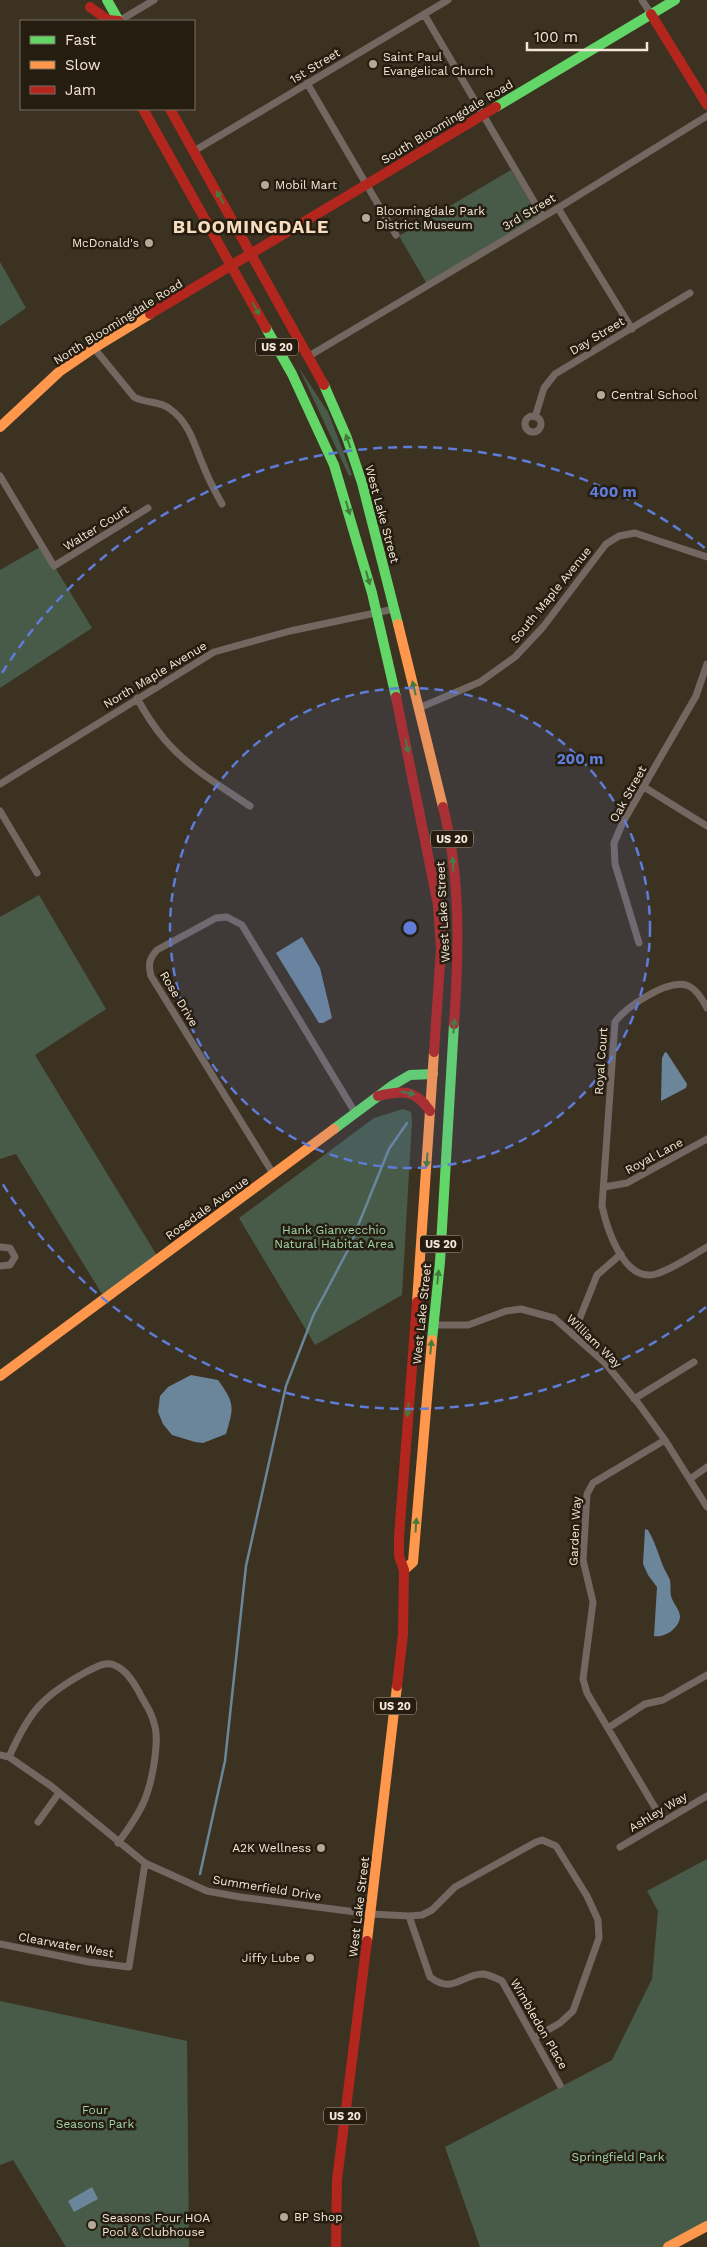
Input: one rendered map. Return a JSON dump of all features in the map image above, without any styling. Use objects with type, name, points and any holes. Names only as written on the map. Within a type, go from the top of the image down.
[{"type":"main road","points":[[107,0],[118,20]]},
{"type":"main road","name":"South Bloomingdale Road","points":[[232,266],[675,0]]},
{"type":"main road","points":[[88,4],[108,20]]},
{"type":"main road","points":[[88,4],[96,20]]},
{"type":"main road","points":[[651,14],[707,106]]},
{"type":"main road","name":"US 20","points":[[144,110],[232,266]]},
{"type":"main road","name":"US 20","points":[[171,110],[252,254]]},
{"type":"main road","name":"West Lake Street","points":[[252,254],[309,356],[332,401],[347,438],[362,483],[451,837],[459,950],[440,1262],[424,1419],[413,1562],[404,1570]]},
{"type":"main road","name":"North Bloomingdale Road","points":[[0,427],[59,372],[94,348],[232,266]]},
{"type":"main road","name":"West Lake Street","points":[[232,266],[292,374],[319,430],[344,494],[378,612],[432,862],[438,905],[441,949],[399,1537],[399,1556],[404,1570],[403,1634],[371,1914],[337,2180],[336,2247]]},
{"type":"main road","name":"Rosedale Avenue","points":[[0,1376],[274,1175],[378,1096],[410,1075],[450,1074]]},
{"type":"main road","points":[[378,1096],[400,1092],[412,1093],[424,1101],[430,1111]]},
{"type":"main road","points":[[668,2247],[707,2226]]},
{"type":"street","points":[[121,20],[154,0]]},
{"type":"street","name":"1st Street","points":[[194,151],[448,0]]},
{"type":"street","points":[[642,0],[651,14]]},
{"type":"street","points":[[424,14],[542,217]]},
{"type":"street","points":[[307,83],[396,236]]},
{"type":"street","name":"3rd Street","points":[[309,356],[558,208],[707,116]]},
{"type":"street","points":[[558,208],[632,329]]},
{"type":"street","name":"Day Street","points":[[535,417],[544,388],[555,374],[690,293]]},
{"type":"street","points":[[94,348],[134,397],[139,400],[160,403],[170,408],[187,427],[194,438],[203,465],[222,504]]},
{"type":"street","name":"Walter Court","points":[[0,476],[54,566],[148,508]]},
{"type":"street","name":"South Maple Avenue","points":[[419,708],[480,682],[516,657],[543,627],[606,544],[619,536],[635,533],[707,557]]},
{"type":"street","name":"North Maple Avenue","points":[[0,784],[198,661],[226,648],[290,631],[394,609]]},
{"type":"street","name":"Oak Street","points":[[640,943],[616,872],[614,843],[623,822],[696,696],[707,664]]},
{"type":"street","points":[[137,698],[153,725],[178,754],[250,806]]},
{"type":"street","points":[[644,787],[707,826]]},
{"type":"street","points":[[0,810],[37,873]]},
{"type":"street","name":"Rose Drive","points":[[274,1175],[151,976],[148,966],[150,957],[157,950],[216,918],[227,917],[242,925],[356,1114]]},
{"type":"street","name":"Royal Court","points":[[604,1187],[615,1022],[628,1009],[672,985],[687,985],[697,992],[707,1008]]},
{"type":"street","name":"Royal Lane","points":[[604,1187],[627,1183],[707,1140]]},
{"type":"street","points":[[604,1187],[602,1206],[605,1218],[626,1265],[640,1275],[652,1275],[661,1272],[707,1247]]},
{"type":"street","points":[[0,1247],[10,1248],[15,1257],[10,1266],[0,1266]]},
{"type":"street","points":[[573,1335],[597,1275],[621,1254]]},
{"type":"street","name":"William Way","points":[[434,1325],[468,1325],[506,1311],[521,1309],[554,1318],[605,1364],[634,1399],[665,1440],[707,1507]]},
{"type":"street","points":[[634,1399],[694,1362]]},
{"type":"street","name":"Garden Way","points":[[663,1821],[587,1693],[583,1679],[593,1602],[583,1560],[587,1494],[597,1480],[665,1440]]},
{"type":"street","points":[[690,1479],[707,1468]]},
{"type":"street","points":[[9,1757],[30,1716],[39,1704],[57,1688],[105,1663],[114,1665],[130,1677],[151,1713],[156,1728],[156,1743],[149,1792],[135,1820],[118,1843]]},
{"type":"street","points":[[608,1728],[645,1704],[663,1700],[707,1675]]},
{"type":"street","name":"Summerfield Drive","points":[[0,1755],[9,1757],[59,1793],[118,1843],[145,1863],[207,1891],[240,1897],[371,1914],[422,1915],[432,1910],[455,1887],[536,1842],[542,1840],[556,1846],[593,1907],[598,1920],[598,1938],[573,2011],[560,2023],[534,2038]]},
{"type":"street","points":[[38,1822],[59,1793]]},
{"type":"street","name":"Ashley Way","points":[[620,1847],[652,1830],[663,1821],[707,1796]]},
{"type":"street","name":"Clearwater West","points":[[0,1944],[129,1968],[145,1863]]},
{"type":"street","name":"Wimbledon Place","points":[[409,1916],[430,1977],[445,1985],[480,1974],[492,1976],[502,1981],[560,2085]]},
{"type":"green space","points":[[511,170],[539,217],[427,284],[399,236]]},
{"type":"green space","points":[[0,262],[26,308],[0,326]]},
{"type":"green space","points":[[299,368],[328,412],[352,475],[349,476]]},
{"type":"green space","points":[[42,546],[92,628],[0,688],[0,570]]},
{"type":"green space","points":[[39,895],[106,1009],[35,1055],[159,1259],[105,1299],[16,1154],[0,1159],[0,917]]},
{"type":"green space","name":"Hank Gianvecchio Natural Habitat Area","points":[[403,1109],[411,1112],[412,1121],[402,1295],[315,1345],[239,1218],[374,1118]]},
{"type":"green space","name":"Springfield Park","points":[[707,1859],[707,2226],[668,2247],[480,2247],[445,2147],[612,2060],[652,1979],[658,1911],[647,1891]]},
{"type":"green space","name":"Four Seasons Park","points":[[0,2001],[187,2041],[189,2247],[66,2247],[13,2160],[0,2165]]},
{"type":"water","points":[[302,937],[320,968],[332,1018],[323,1023],[319,1023],[276,953]]},
{"type":"water","points":[[665,1052],[687,1084],[686,1088],[661,1101],[662,1058]]},
{"type":"water","points":[[191,1375],[218,1380],[230,1400],[231,1418],[226,1434],[203,1443],[172,1435],[163,1424],[158,1412],[160,1396],[168,1387]]},
{"type":"water","points":[[645,1529],[648,1530],[655,1543],[670,1580],[673,1602],[680,1614],[679,1621],[674,1629],[662,1636],[654,1636],[657,1587],[643,1564]]},
{"type":"water","points":[[92,2187],[98,2199],[74,2212],[68,2201]]},
{"type":"waterway","points":[[200,1874],[225,1761],[246,1566],[286,1386],[313,1316],[349,1248],[389,1149],[407,1123]]},
{"type":"traffic: fast","points":[[107,0],[118,20]]},
{"type":"traffic: fast","points":[[496,107],[675,0]]},
{"type":"traffic: fast","points":[[266,328],[292,374],[334,465],[372,593],[396,697]]},
{"type":"traffic: fast","points":[[324,385],[347,438],[362,483],[398,624]]},
{"type":"traffic: fast","points":[[432,1340],[440,1262],[454,1024]]},
{"type":"traffic: fast","points":[[334,1129],[393,1085],[410,1075],[433,1074]]},
{"type":"traffic: slow","points":[[0,427],[59,372],[150,314]]},
{"type":"traffic: slow","points":[[398,624],[443,807]]},
{"type":"traffic: slow","points":[[417,1302],[434,1052]]},
{"type":"traffic: slow","points":[[0,1376],[334,1129]]},
{"type":"traffic: slow","points":[[404,1570],[413,1562],[432,1340]]},
{"type":"traffic: slow","points":[[367,1941],[397,1686]]},
{"type":"traffic: slow","points":[[668,2247],[707,2226]]},
{"type":"traffic: jam","points":[[90,7],[108,20]]},
{"type":"traffic: jam","points":[[651,14],[707,105]]},
{"type":"traffic: jam","points":[[150,314],[496,107]]},
{"type":"traffic: jam","points":[[144,110],[266,328]]},
{"type":"traffic: jam","points":[[171,110],[324,385]]},
{"type":"traffic: jam","points":[[396,697],[438,905],[441,949],[434,1052]]},
{"type":"traffic: jam","points":[[443,807],[449,833],[456,887],[457,970],[454,1024]]},
{"type":"traffic: jam","points":[[378,1096],[401,1092],[408,1093],[419,1099],[430,1111]]},
{"type":"traffic: jam","points":[[397,1686],[403,1634],[404,1570],[399,1556],[399,1537],[417,1302]]},
{"type":"traffic: jam","points":[[336,2247],[337,2180],[367,1941]]},
{"type":"place","name":"Saint Paul Evangelical Church","points":[[373,64]]},
{"type":"place","name":"Mobil Mart","points":[[265,185]]},
{"type":"place","name":"Bloomingdale Park District Museum","points":[[366,218]]},
{"type":"place","name":"McDonald's","points":[[149,243]]},
{"type":"place","name":"Central School","points":[[601,395]]},
{"type":"place","name":"A2K Wellness","points":[[321,1848]]},
{"type":"place","name":"Jiffy Lube","points":[[310,1958]]},
{"type":"place","name":"BP Shop","points":[[284,2217]]},
{"type":"place","name":"Seasons Four HOA Pool & Clubhouse","points":[[92,2225]]},
{"type":"district","name":"BLOOMINGDALE","points":[[251,227]]}]
